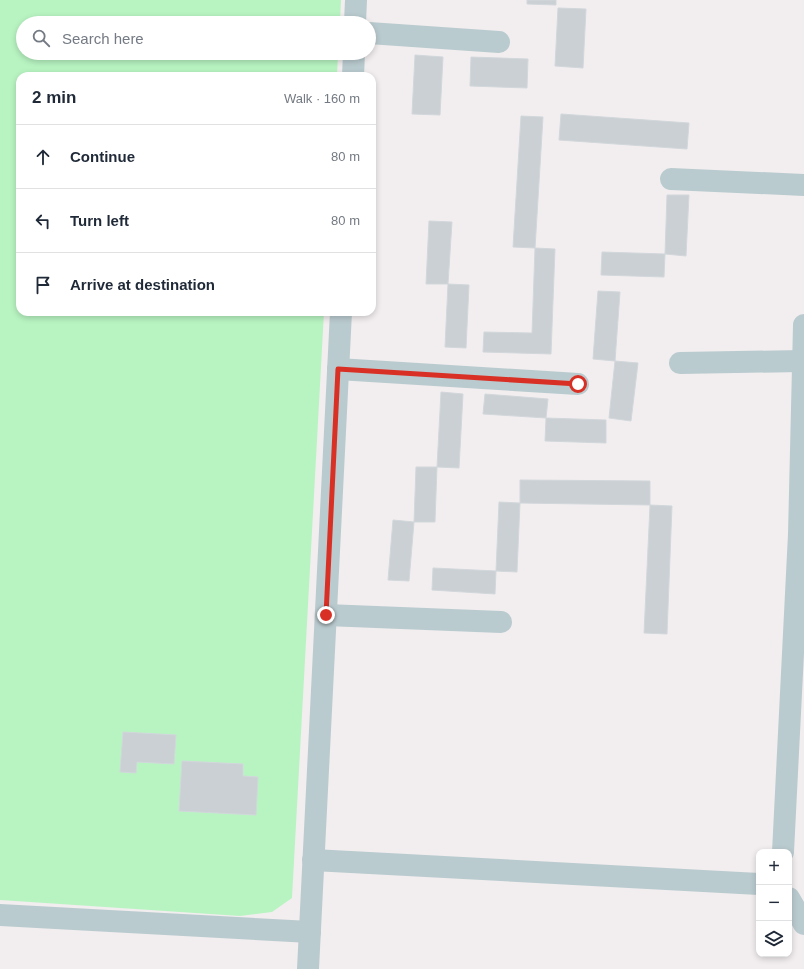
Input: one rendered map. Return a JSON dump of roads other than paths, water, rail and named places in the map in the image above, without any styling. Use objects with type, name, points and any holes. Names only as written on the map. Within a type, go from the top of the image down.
[{"type":"street","points":[[355,16],[356,0]]},
{"type":"street","points":[[376,33],[499,42]]},
{"type":"street","points":[[353,72],[354,60]]},
{"type":"street","points":[[671,179],[804,185]]},
{"type":"street","points":[[308,969],[341,316]]},
{"type":"street","points":[[783,849],[802,518],[802,361],[804,325]]},
{"type":"street","points":[[680,363],[802,361]]},
{"type":"street","points":[[338,369],[578,384]]},
{"type":"street","points":[[326,615],[501,622]]},
{"type":"street","points":[[314,860],[756,884]]},
{"type":"street","points":[[792,903],[804,924]]},
{"type":"street","points":[[0,915],[310,932]]}]
